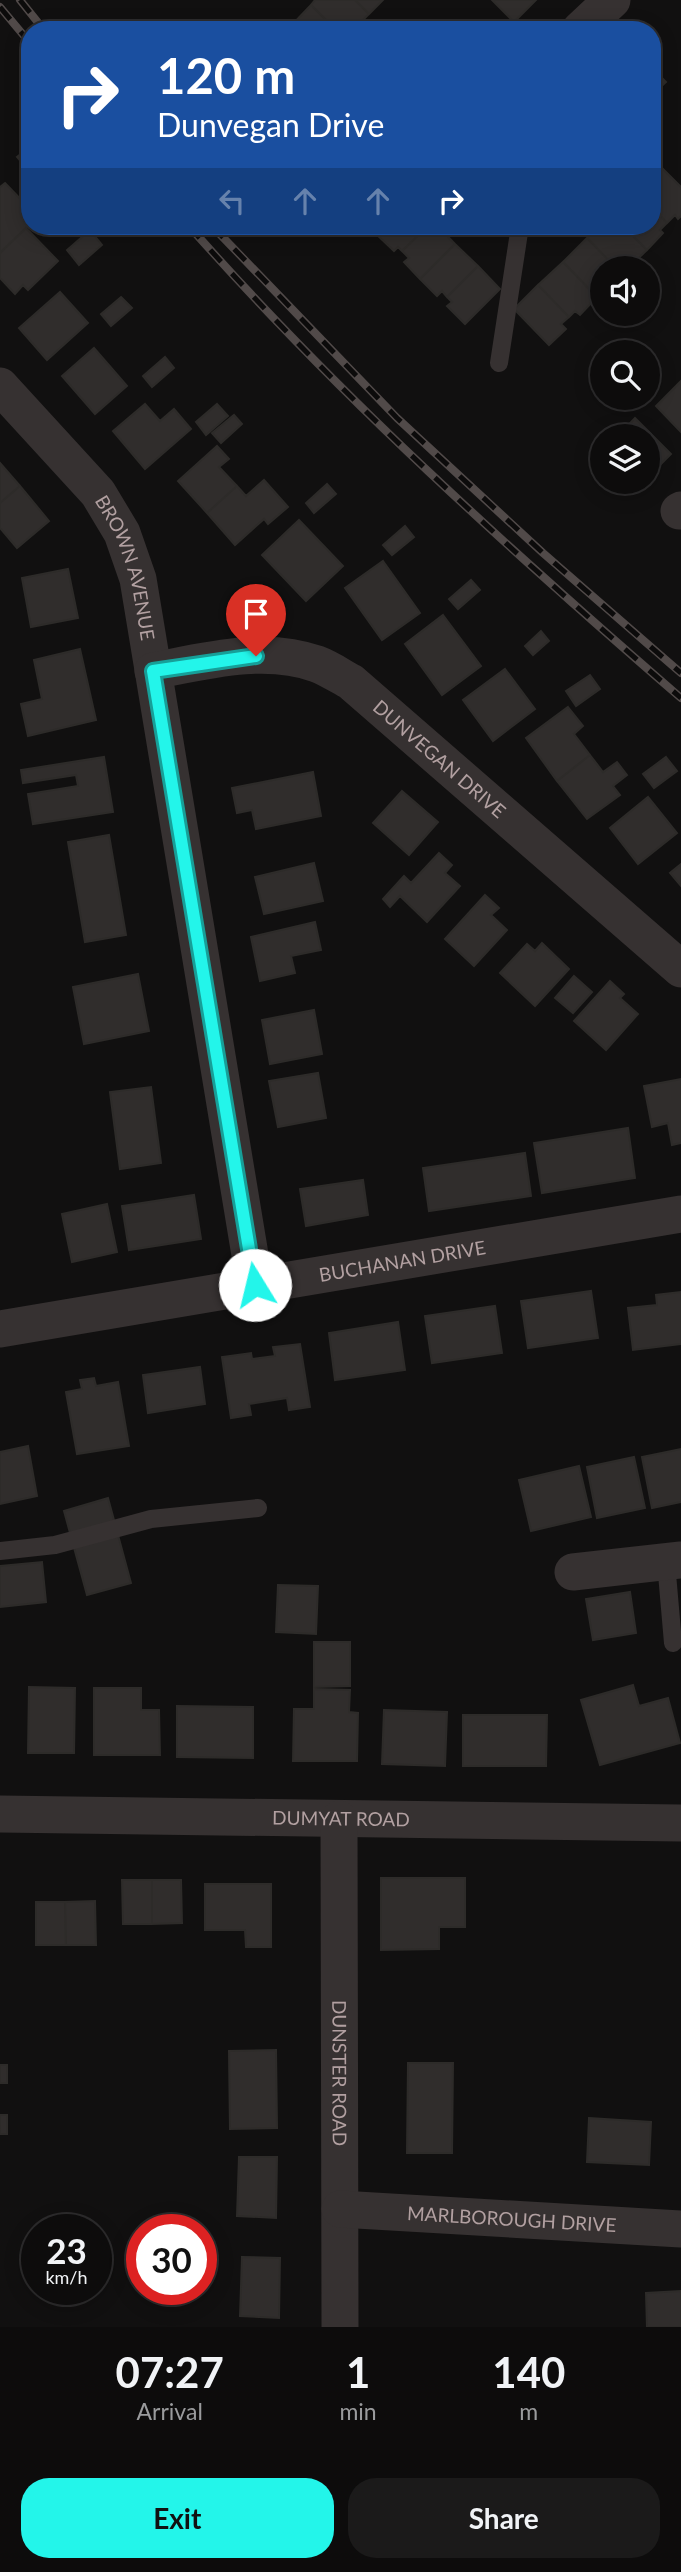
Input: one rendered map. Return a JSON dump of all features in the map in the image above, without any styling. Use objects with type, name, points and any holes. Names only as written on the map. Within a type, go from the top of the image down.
[{"type":"street","points":[[590,21],[612,0]]},
{"type":"street","name":"BROWN AVENUE","points":[[0,386],[98,493],[122,533],[138,579],[255,1285]]},
{"type":"street","name":"DUNVEGAN DRIVE","points":[[153,671],[239,657],[273,655],[316,664],[351,682],[681,969]]},
{"type":"street","name":"BUCHANAN DRIVE","points":[[0,1329],[681,1214]]},
{"type":"street","points":[[573,1572],[674,1561]]},
{"type":"street","name":"DUMYAT ROAD","points":[[0,1814],[681,1823]]},
{"type":"street","name":"DUNSTER ROAD","points":[[339,1819],[340,2327]]},
{"type":"street","name":"MARLBOROUGH DRIVE","points":[[340,2209],[681,2230]]},
{"type":"lane","points":[[499,363],[519,235]]},
{"type":"lane","points":[[0,1551],[55,1545],[151,1519],[258,1508]]},
{"type":"lane","points":[[673,1643],[674,1561]]},
{"type":"building","points":[[315,0],[355,0],[369,14],[362,21],[327,21],[311,5]]},
{"type":"building","points":[[355,0],[383,0],[369,14]]},
{"type":"building","points":[[492,0],[536,0],[515,21]]},
{"type":"building","points":[[311,5],[327,21],[296,21]]},
{"type":"building","points":[[661,167],[681,187],[681,216],[678,219],[675,215],[667,223],[661,217]]},
{"type":"building","points":[[5,183],[21,200],[21,233],[0,253],[0,187]]},
{"type":"building","points":[[661,217],[667,223],[661,229]]},
{"type":"building","points":[[661,231],[663,233],[647,250],[632,235],[661,235]]},
{"type":"building","points":[[21,233],[21,235],[33,235],[58,261],[28,290],[23,285],[15,294],[0,278],[0,253]]},
{"type":"building","points":[[84,235],[94,235],[102,245],[79,265],[67,250]]},
{"type":"building","points":[[377,235],[419,235],[402,251],[398,247],[394,251]]},
{"type":"building","points":[[419,235],[446,235],[455,244],[420,279],[404,262],[409,258],[402,251]]},
{"type":"building","points":[[590,235],[632,235],[647,250],[641,256],[604,256],[587,238]]},
{"type":"building","points":[[587,238],[604,256],[590,256],[590,290],[563,262]]},
{"type":"building","points":[[455,244],[478,266],[447,297],[442,291],[437,296],[420,279]]},
{"type":"building","points":[[563,262],[590,290],[590,304],[580,315],[575,311],[569,317],[538,285]]},
{"type":"building","points":[[478,266],[500,289],[465,324],[447,306],[452,302],[447,297]]},
{"type":"building","points":[[538,285],[569,317],[561,324],[566,329],[549,345],[514,309]]},
{"type":"building","points":[[60,292],[88,323],[47,360],[19,328]]},
{"type":"building","points":[[121,297],[132,308],[111,326],[101,314]]},
{"type":"building","points":[[94,348],[127,386],[95,414],[62,376]]},
{"type":"building","points":[[165,357],[174,368],[152,387],[143,376]]},
{"type":"building","points":[[681,381],[681,432],[660,410],[660,402]]},
{"type":"building","points":[[145,404],[160,421],[174,409],[191,429],[145,469],[113,431]]},
{"type":"building","points":[[217,404],[228,416],[206,435],[196,422]]},
{"type":"building","points":[[234,415],[242,424],[221,443],[212,433]]},
{"type":"building","points":[[635,418],[641,424],[629,424]]},
{"type":"building","points":[[660,443],[671,454],[660,465]]},
{"type":"building","points":[[217,446],[229,459],[219,467],[237,486],[207,513],[178,481]]},
{"type":"building","points":[[0,463],[20,486],[0,503]]},
{"type":"building","points":[[264,480],[288,507],[268,524],[264,519],[235,545],[207,513],[237,486],[246,496]]},
{"type":"building","points":[[327,484],[336,494],[314,513],[306,503]]},
{"type":"building","points":[[20,486],[49,521],[17,548],[0,528],[0,503]]},
{"type":"building","points":[[299,520],[343,566],[306,601],[262,555]]},
{"type":"building","points":[[405,526],[414,537],[392,555],[383,545]]},
{"type":"building","points":[[383,561],[420,613],[382,640],[345,588]]},
{"type":"building","points":[[68,569],[78,618],[31,627],[22,578]]},
{"type":"building","points":[[471,580],[480,590],[458,609],[449,599]]},
{"type":"building","points":[[443,615],[481,666],[442,695],[405,644]]},
{"type":"building","points":[[541,631],[549,641],[533,655],[525,646]]},
{"type":"building","points":[[80,649],[96,720],[28,736],[21,704],[42,699],[34,660]]},
{"type":"building","points":[[505,669],[535,709],[493,741],[463,700]]},
{"type":"building","points":[[590,675],[600,689],[576,706],[566,691]]},
{"type":"building","points":[[568,707],[583,726],[574,734],[590,755],[557,781],[526,738]]},
{"type":"building","points":[[590,755],[603,772],[617,762],[627,775],[613,786],[620,795],[587,819],[557,781]]},
{"type":"building","points":[[104,757],[113,812],[33,824],[28,794],[78,786],[76,775],[23,783],[21,770]]},
{"type":"building","points":[[666,757],[677,771],[654,788],[643,774]]},
{"type":"building","points":[[313,772],[321,816],[256,829],[252,810],[237,813],[232,788]]},
{"type":"building","points":[[402,791],[438,822],[409,855],[373,823]]},
{"type":"building","points":[[648,797],[677,833],[638,864],[610,828]]},
{"type":"building","points":[[109,835],[126,935],[85,942],[68,842]]},
{"type":"building","points":[[439,853],[452,865],[445,873],[460,886],[427,922],[400,896],[390,907],[383,899],[404,876],[411,883]]},
{"type":"building","points":[[314,863],[323,901],[264,914],[255,877]]},
{"type":"building","points":[[681,864],[681,886],[670,873]]},
{"type":"building","points":[[485,895],[499,908],[491,915],[507,930],[474,966],[445,939]]},
{"type":"building","points":[[315,922],[321,950],[291,956],[295,973],[260,981],[251,937]]},
{"type":"building","points":[[542,943],[569,969],[535,1006],[500,973],[527,944],[535,951]]},
{"type":"building","points":[[138,974],[149,1031],[84,1044],[73,987]]},
{"type":"building","points":[[574,976],[592,992],[573,1013],[555,998]]},
{"type":"building","points":[[610,981],[624,994],[620,998],[638,1014],[606,1050],[574,1021]]},
{"type":"building","points":[[314,1010],[322,1054],[270,1064],[262,1020]]},
{"type":"building","points":[[318,1073],[326,1118],[278,1127],[269,1081]]},
{"type":"building","points":[[681,1079],[681,1143],[672,1145],[668,1123],[652,1127],[644,1086]]},
{"type":"building","points":[[151,1087],[161,1163],[120,1169],[110,1092]]},
{"type":"building","points":[[628,1128],[635,1178],[542,1193],[534,1143]]},
{"type":"building","points":[[525,1153],[531,1196],[429,1211],[423,1168]]},
{"type":"building","points":[[363,1180],[368,1215],[306,1226],[300,1189]]},
{"type":"building","points":[[194,1195],[201,1239],[129,1250],[122,1206]]},
{"type":"building","points":[[107,1204],[117,1252],[72,1262],[62,1214]]},
{"type":"building","points":[[591,1291],[598,1338],[528,1348],[521,1301]]},
{"type":"building","points":[[681,1292],[681,1344],[633,1350],[628,1308],[657,1305],[656,1295]]},
{"type":"building","points":[[495,1306],[502,1353],[432,1363],[425,1316]]},
{"type":"building","points":[[398,1322],[405,1370],[335,1380],[329,1333]]},
{"type":"building","points":[[300,1344],[310,1407],[289,1410],[287,1398],[249,1404],[251,1415],[231,1418],[222,1357],[251,1353],[252,1359],[275,1356],[273,1347]]},
{"type":"building","points":[[200,1367],[205,1404],[148,1413],[143,1375]]},
{"type":"building","points":[[94,1378],[96,1386],[118,1382],[129,1446],[77,1454],[66,1392],[82,1389],[80,1380]]},
{"type":"building","points":[[28,1446],[37,1496],[0,1504],[0,1452]]},
{"type":"building","points":[[681,1449],[681,1502],[652,1508],[642,1457]]},
{"type":"building","points":[[634,1457],[645,1508],[597,1518],[587,1467]]},
{"type":"building","points":[[579,1466],[591,1517],[531,1531],[519,1480]]},
{"type":"building","points":[[108,1498],[131,1583],[87,1595],[64,1511]]},
{"type":"building","points":[[42,1562],[46,1602],[0,1607],[0,1566]]},
{"type":"building","points":[[278,1585],[318,1586],[316,1634],[276,1632]]},
{"type":"building","points":[[630,1592],[636,1633],[593,1640],[586,1599]]},
{"type":"building","points":[[314,1642],[350,1642],[350,1686],[314,1687]]},
{"type":"building","points":[[633,1685],[639,1706],[668,1698],[680,1743],[600,1765],[581,1700]]},
{"type":"building","points":[[29,1687],[75,1688],[74,1753],[28,1753]]},
{"type":"building","points":[[94,1688],[141,1688],[141,1710],[159,1710],[160,1755],[94,1755]]},
{"type":"building","points":[[314,1689],[350,1690],[349,1712],[358,1713],[357,1761],[293,1761],[294,1709],[314,1709]]},
{"type":"building","points":[[177,1706],[253,1707],[253,1758],[177,1757]]},
{"type":"building","points":[[384,1710],[447,1712],[445,1766],[382,1764]]},
{"type":"building","points":[[463,1715],[547,1715],[546,1766],[463,1766]]},
{"type":"building","points":[[381,1878],[465,1878],[465,1927],[439,1927],[439,1949],[381,1950]]},
{"type":"building","points":[[122,1880],[152,1880],[152,1924],[123,1924]]},
{"type":"building","points":[[152,1880],[181,1880],[182,1923],[152,1924]]},
{"type":"building","points":[[205,1884],[271,1884],[271,1947],[246,1947],[245,1930],[205,1930]]},
{"type":"building","points":[[95,1901],[96,1945],[66,1945],[65,1902]]},
{"type":"building","points":[[36,1902],[65,1902],[66,1945],[36,1945]]},
{"type":"building","points":[[276,2050],[277,2128],[230,2129],[229,2051]]},
{"type":"building","points":[[408,2063],[453,2063],[452,2153],[407,2153]]},
{"type":"building","points":[[0,2065],[7,2065],[7,2083],[0,2083]]},
{"type":"building","points":[[0,2115],[7,2115],[7,2134],[0,2134]]},
{"type":"building","points":[[589,2118],[651,2122],[649,2165],[587,2162]]},
{"type":"building","points":[[239,2157],[277,2157],[276,2218],[237,2216]]},
{"type":"building","points":[[242,2257],[280,2258],[279,2318],[240,2316]]},
{"type":"building","points":[[681,2291],[681,2327],[647,2327],[646,2293]]},
{"type":"railway","points":[[20,0],[37,21]]},
{"type":"railway","points":[[0,7],[21,32]]},
{"type":"railway","points":[[197,235],[305,351],[427,470],[681,698]]},
{"type":"railway","points":[[221,235],[397,418],[543,553],[681,673]]},
{"type":"route","points":[[255,1285],[153,671],[256,656]]}]
